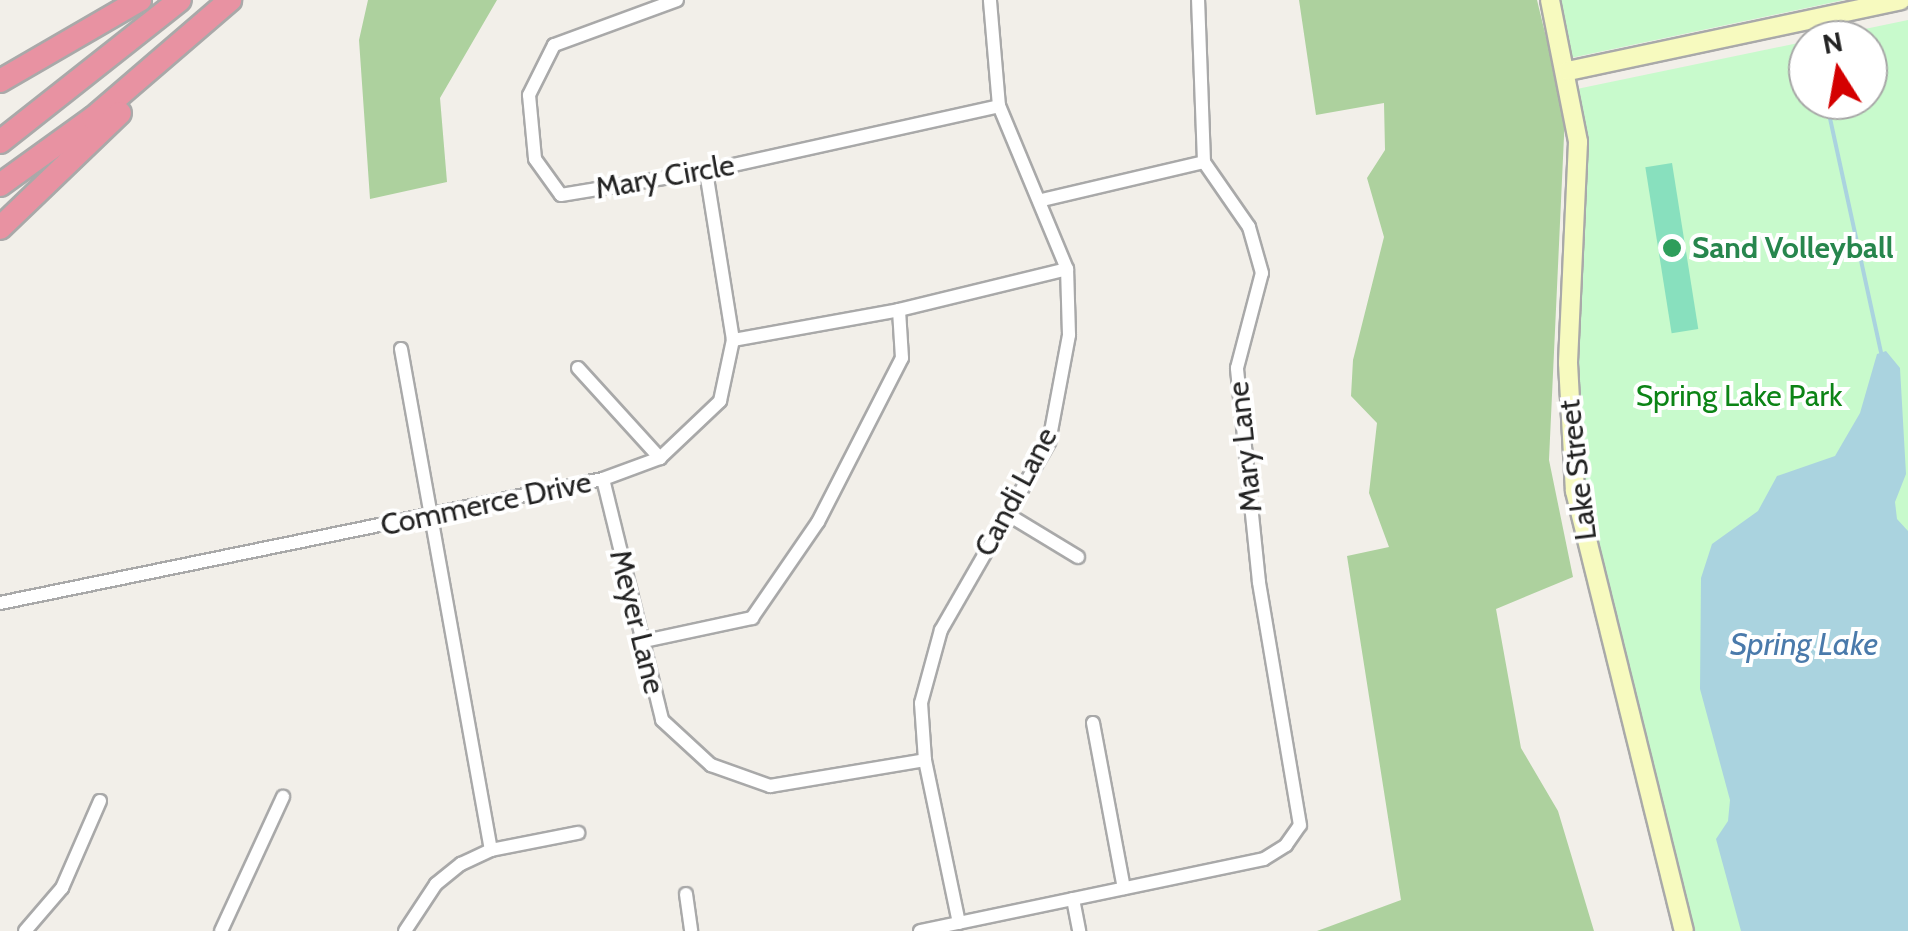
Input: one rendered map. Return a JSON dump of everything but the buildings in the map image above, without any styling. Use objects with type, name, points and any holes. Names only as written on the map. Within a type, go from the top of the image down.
[{"type":"highway","points":[[0,82],[140,0]]},
{"type":"highway","points":[[0,142],[180,0]]},
{"type":"highway","points":[[0,228],[230,0]]},
{"type":"highway","points":[[0,185],[189,38]]},
{"type":"street","name":"Mary Circle","points":[[677,0],[554,45],[529,95],[535,158],[560,195],[706,171],[999,106]]},
{"type":"street","name":"Candi Lane","points":[[959,922],[925,760],[920,704],[928,664],[1006,514],[1049,442],[1061,398],[1069,335],[1067,270],[1042,200],[999,106],[990,0]]},
{"type":"street","points":[[1042,200],[1204,162],[1198,0]]},
{"type":"street","name":"Lake Street","points":[[1550,0],[1568,71],[1579,166],[1568,363],[1572,469],[1684,931]]},
{"type":"street","points":[[1568,71],[1901,0]]},
{"type":"street","name":"Mary Lane","points":[[1124,888],[1264,859],[1286,845],[1300,826],[1259,582],[1237,368],[1262,273],[1249,227],[1204,162]]},
{"type":"street","name":"Commerce Drive","points":[[0,603],[435,516],[603,479],[660,458],[720,400],[734,340],[706,171]]},
{"type":"street","points":[[734,340],[899,310],[1067,270]]},
{"type":"street","points":[[640,642],[752,618],[818,522],[902,358],[899,310]]},
{"type":"street","points":[[401,349],[435,516],[491,850]]},
{"type":"street","points":[[578,368],[660,458]]},
{"type":"street","name":"Meyer Lane","points":[[603,479],[662,720],[711,765],[770,786],[925,760]]},
{"type":"street","points":[[1006,514],[1078,557]]},
{"type":"street","points":[[920,931],[1124,888],[1093,723]]},
{"type":"street","points":[[221,931],[283,797]]},
{"type":"street","points":[[25,931],[62,888],[100,801]]},
{"type":"street","points":[[405,931],[436,884],[491,850],[578,832]]},
{"type":"street","points":[[686,894],[691,931]]},
{"type":"street","points":[[1073,899],[1079,931]]},
{"type":"green space","points":[[368,0],[497,0],[440,98],[447,182],[370,199],[359,40]]},
{"type":"green space","points":[[1299,0],[1537,0],[1565,115],[1549,460],[1573,577],[1496,609],[1521,748],[1558,811],[1594,931],[1317,931],[1401,900],[1347,556],[1389,547],[1369,493],[1377,423],[1351,396],[1353,360],[1384,237],[1367,178],[1385,150],[1384,103],[1316,115]]},
{"type":"green space","points":[[1550,0],[1844,0],[1566,59]]},
{"type":"green space","name":"Spring Lake Park","points":[[1908,20],[1908,931],[1684,931],[1579,513],[1572,90],[1788,45],[1788,120],[1888,120],[1888,24]]},
{"type":"green space","name":"Sand Volleyball","points":[[1672,163],[1698,329],[1672,333],[1645,167]]},
{"type":"water","name":"Spring Lake","points":[[1886,351],[1900,368],[1906,474],[1895,502],[1897,519],[1908,531],[1908,931],[1741,931],[1716,839],[1728,821],[1730,800],[1700,689],[1701,578],[1712,544],[1758,511],[1777,476],[1835,456],[1860,413],[1877,354]]},
{"type":"waterway","points":[[1830,120],[1881,352]]},
{"type":"place","name":"Sand Volleyball","points":[[1672,248]]}]
